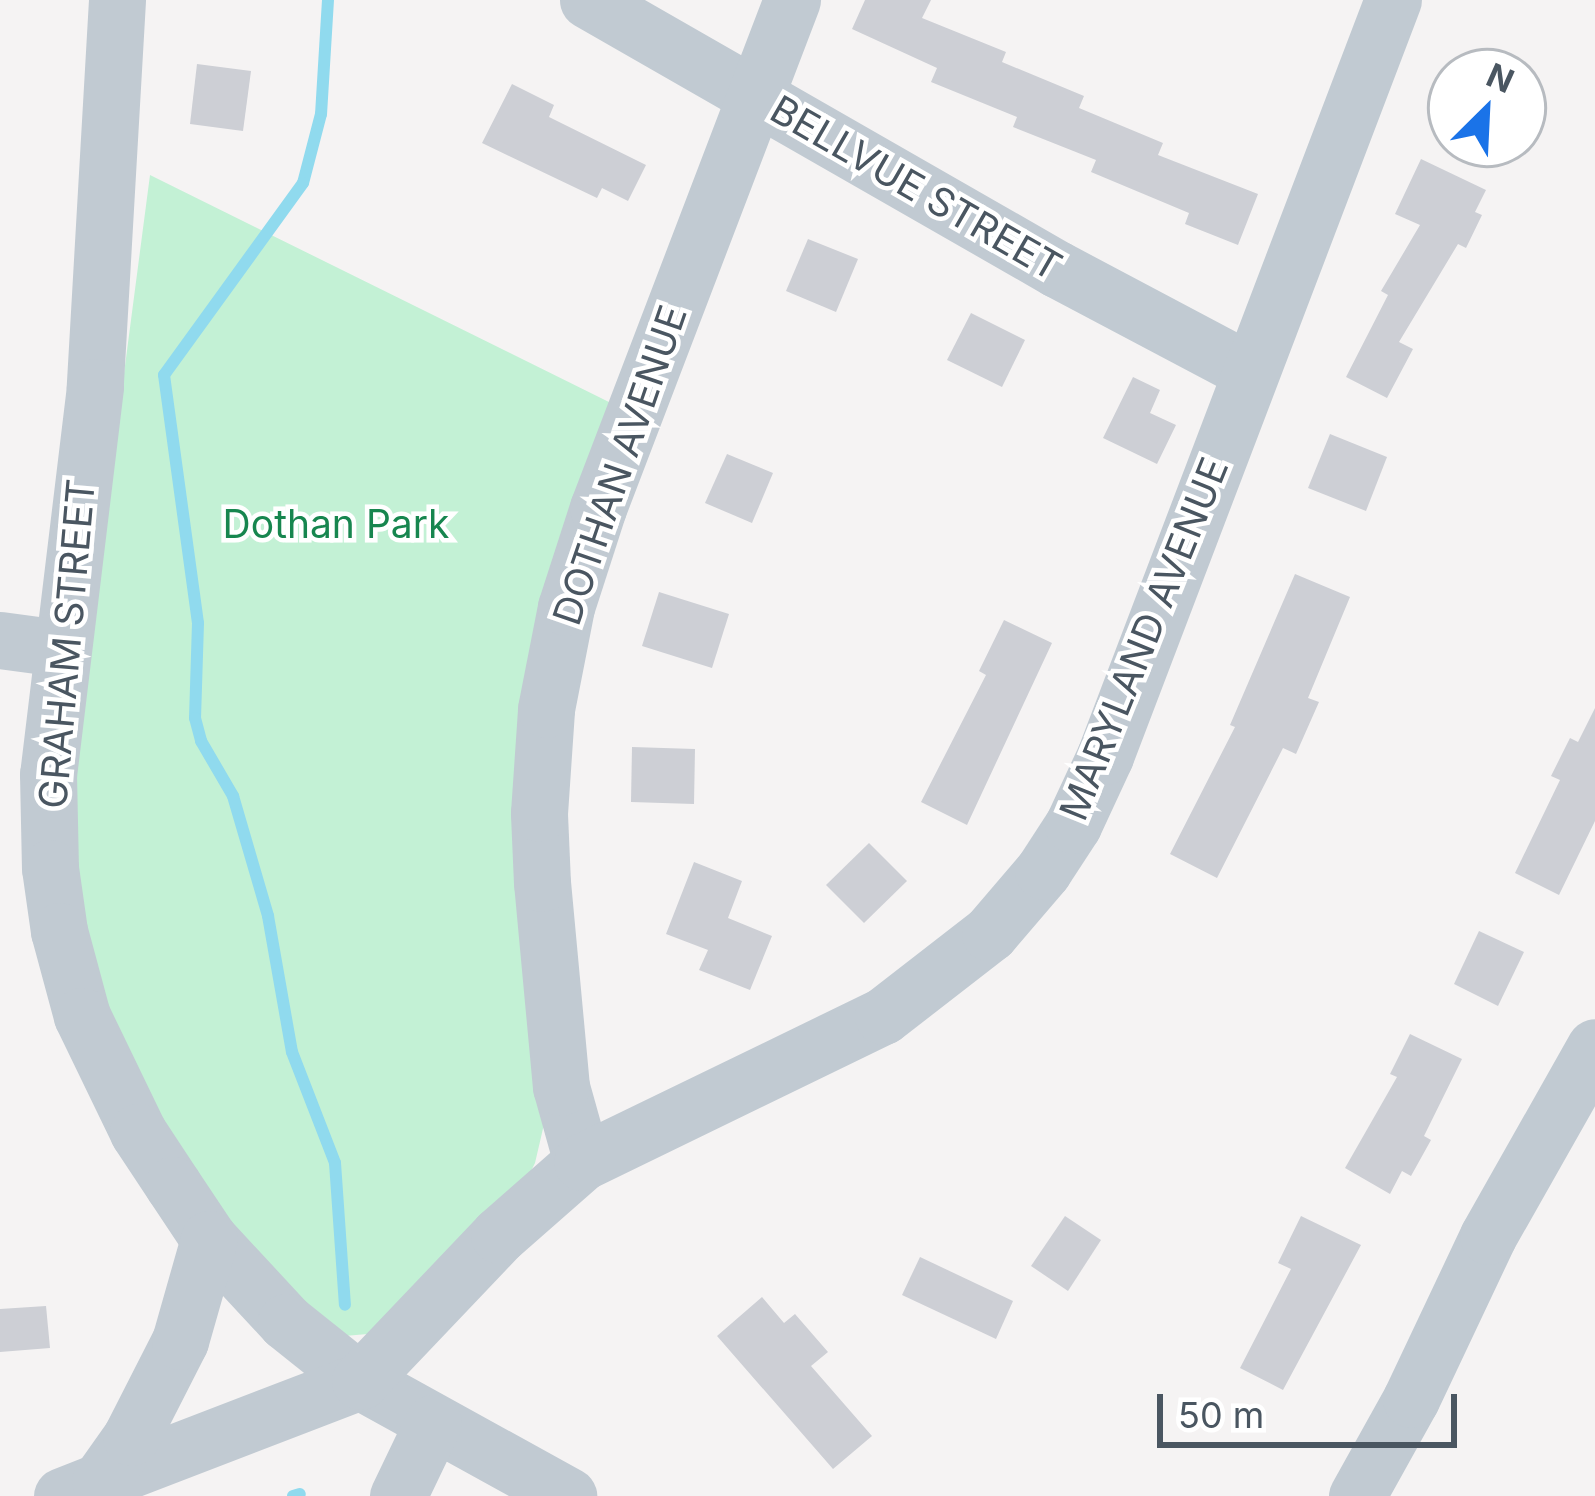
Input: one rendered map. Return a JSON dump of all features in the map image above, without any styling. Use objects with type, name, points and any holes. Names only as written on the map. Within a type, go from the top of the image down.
[{"type":"street","name":"GRAHAM STREET","points":[[117,0],[98,344],[59,647],[48,774],[50,868],[58,931],[82,1016],[138,1132],[209,1238],[286,1322],[360,1381],[568,1496]]},
{"type":"street","name":"BELLVUE STREET","points":[[588,0],[1248,370]]},
{"type":"street","name":"DOTHAN AVENUE","points":[[582,1162],[561,1087],[542,883],[539,813],[546,709],[566,607],[598,508],[792,0]]},
{"type":"street","name":"MARYLAND AVENUE","points":[[360,1381],[499,1235],[582,1162],[883,1016],[990,933],[1043,871],[1072,825],[1162,616],[1248,370],[1393,0]]},
{"type":"street","points":[[0,640],[59,647]]},
{"type":"street","points":[[1357,1496],[1411,1400],[1488,1236],[1595,1047]]},
{"type":"street","points":[[81,1488],[166,1374],[209,1238]]},
{"type":"street","points":[[81,1488],[360,1381]]},
{"type":"street","points":[[398,1496],[434,1423]]},
{"type":"green space","name":"Dothan Park","points":[[150,175],[615,405],[580,510],[545,1120],[535,1163],[518,1197],[379,1333],[333,1337],[289,1295],[169,1149],[100,994],[66,816]]},
{"type":"building","points":[[865,0],[931,0],[922,18],[1006,52],[1002,62],[1084,96],[1079,108],[1163,143],[1158,155],[1258,194],[1238,245],[1185,224],[1189,213],[1091,172],[1096,160],[1013,127],[1017,117],[931,82],[937,68],[852,29]]},
{"type":"building","points":[[197,64],[251,71],[243,131],[190,124]]},
{"type":"building","points":[[512,84],[554,105],[549,117],[646,165],[628,201],[602,188],[597,198],[482,143]]},
{"type":"building","points":[[1421,159],[1427,168],[1440,168],[1486,190],[1475,212],[1482,215],[1466,248],[1458,244],[1399,342],[1413,349],[1387,398],[1346,377],[1388,295],[1381,291],[1420,225],[1395,214]]},
{"type":"building","points":[[808,239],[858,259],[836,312],[786,291]]},
{"type":"building","points":[[971,313],[1025,340],[1002,387],[947,360]]},
{"type":"building","points":[[1133,377],[1160,390],[1150,413],[1176,425],[1157,464],[1103,438]]},
{"type":"building","points":[[1330,434],[1387,457],[1366,511],[1308,488]]},
{"type":"building","points":[[727,454],[773,473],[752,523],[705,503]]},
{"type":"building","points":[[1295,574],[1350,597],[1308,698],[1319,702],[1296,754],[1283,748],[1217,878],[1170,854],[1235,727],[1230,725]]},
{"type":"building","points":[[659,592],[729,614],[712,668],[642,646]]},
{"type":"building","points":[[1004,620],[1052,643],[967,825],[921,802],[986,675],[979,671]]},
{"type":"building","points":[[1595,708],[1595,821],[1559,895],[1515,873],[1560,780],[1551,776],[1570,738],[1578,742]]},
{"type":"building","points":[[632,747],[695,749],[694,804],[631,802]]},
{"type":"building","points":[[869,843],[907,881],[864,923],[826,885]]},
{"type":"building","points":[[694,862],[742,881],[728,918],[772,936],[750,990],[699,970],[708,950],[666,934]]},
{"type":"building","points":[[1479,931],[1524,952],[1498,1006],[1454,984]]},
{"type":"building","points":[[1410,1034],[1462,1059],[1424,1136],[1431,1140],[1411,1176],[1402,1171],[1390,1194],[1345,1168],[1397,1077],[1390,1074]]},
{"type":"building","points":[[1065,1216],[1101,1240],[1068,1291],[1031,1266]]},
{"type":"building","points":[[1301,1216],[1361,1245],[1283,1390],[1240,1368],[1291,1269],[1278,1263]]},
{"type":"building","points":[[920,1257],[1013,1301],[996,1339],[902,1295]]},
{"type":"building","points":[[762,1297],[784,1323],[795,1314],[828,1352],[811,1366],[872,1436],[833,1469],[717,1336]]},
{"type":"building","points":[[46,1306],[50,1348],[0,1352],[0,1309]]},
{"type":"waterway","points":[[328,0],[321,114],[303,183],[164,375],[198,623],[195,718],[201,741],[233,796],[268,916],[292,1052],[335,1163],[345,1305]]},
{"type":"waterway","points":[[293,1496],[300,1494]]}]
